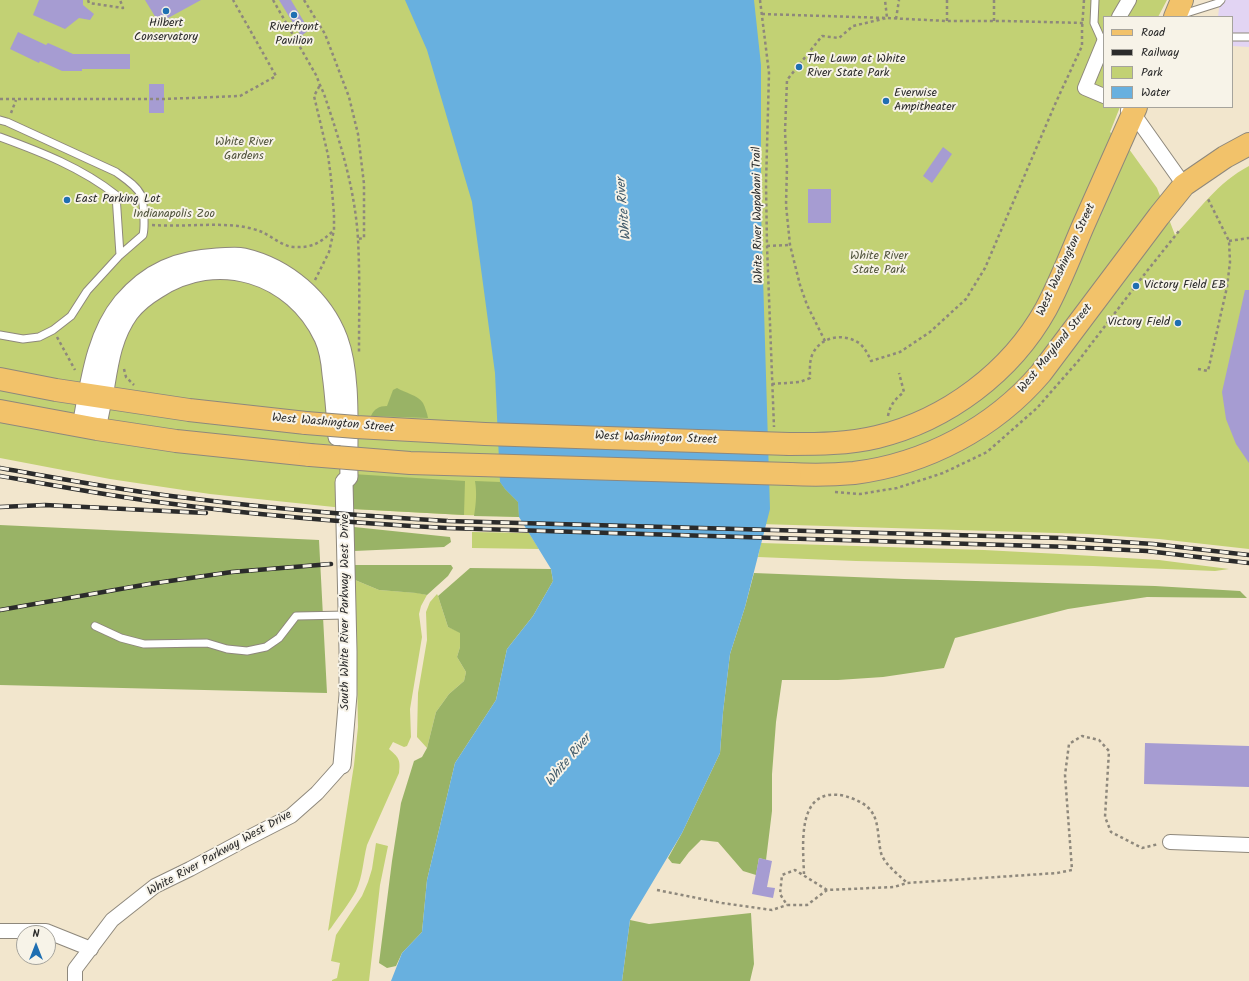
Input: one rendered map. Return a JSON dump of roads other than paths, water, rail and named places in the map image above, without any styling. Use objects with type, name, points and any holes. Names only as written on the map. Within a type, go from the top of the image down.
[{"type":"main road","name":"West Washington Street","points":[[0,379],[95,396],[189,410],[356,427],[477,433],[782,436],[815,444],[847,442],[876,437],[926,420],[947,408],[967,395],[996,372],[1026,340],[1046,308],[1131,109]]},
{"type":"main road","name":"West Maryland Street","points":[[89,428],[184,442],[310,456],[410,463],[824,475],[854,473],[882,468],[902,463],[945,447],[984,424],[1028,388],[1184,185],[1225,157],[1249,144]]},
{"type":"main road","points":[[0,411],[89,428]]},
{"type":"street","points":[[1120,16],[1129,0]]},
{"type":"street","points":[[1103,44],[1085,88],[1103,96]]},
{"type":"street","points":[[1131,109],[1184,185]]},
{"type":"street","name":"South White River Parkway West Drive","points":[[89,428],[95,396],[118,336],[130,313],[146,297],[167,284],[185,275],[216,270],[248,273],[265,280],[282,290],[296,300],[311,317],[324,340],[329,358],[340,478],[344,482],[348,615],[348,695],[342,765]]},
{"type":"street","name":"White River Parkway West Drive","points":[[75,981],[75,969],[112,920],[155,886],[291,816],[317,793],[342,765]]},
{"type":"street","points":[[1170,842],[1249,845]]},
{"type":"street","points":[[0,931],[46,931],[91,948]]},
{"type":"lane","points":[[1095,0],[1094,22],[1103,40]]},
{"type":"lane","points":[[1178,11],[1218,3],[1221,0]]},
{"type":"lane","points":[[1233,37],[1249,37]]},
{"type":"lane","points":[[0,120],[20,127],[116,172],[131,182],[141,195],[145,225],[143,236],[120,255],[87,291],[71,316],[53,330],[39,337],[23,339],[0,335]]},
{"type":"lane","points":[[0,137],[41,152],[101,183],[116,195],[120,255]]},
{"type":"lane","points":[[95,626],[120,638],[144,644],[207,643],[227,649],[247,651],[266,647],[279,638],[296,616],[348,615]]},
{"type":"water","name":"White River","points":[[405,0],[754,0],[761,65],[761,210],[770,509],[745,607],[730,654],[720,753],[682,833],[630,920],[622,981],[391,981],[402,953],[422,932],[427,880],[455,763],[496,700],[507,649],[533,616],[553,581],[551,569],[519,517],[518,502],[500,482],[495,373],[472,202],[427,50]]},
{"type":"railway","points":[[0,468],[164,495],[286,509],[383,517],[448,521],[1062,538],[1153,544],[1249,555]]},
{"type":"railway","points":[[0,476],[194,507],[266,515],[375,524],[447,528],[1071,547],[1147,551],[1249,563]]},
{"type":"railway","points":[[0,507],[45,505],[206,513]]},
{"type":"railway","points":[[0,610],[149,584],[232,572],[331,564]]},
{"type":"place","name":"Hilbert Conservatory","points":[[166,11]]},
{"type":"place","name":"Riverfront Pavilion","points":[[294,15]]},
{"type":"place","name":"The Lawn at White River State Park","points":[[799,67]]},
{"type":"place","name":"Everwise Ampitheater","points":[[886,101]]},
{"type":"place","name":"East Parking Lot","points":[[67,200]]},
{"type":"place","name":"Victory Field EB","points":[[1136,286]]},
{"type":"place","name":"Victory Field","points":[[1178,323]]},
{"type":"park label","name":"White River Gardens","points":[[244,150]]},
{"type":"park label","name":"Indianapolis Zoo","points":[[174,215]]},
{"type":"park label","name":"White River State Park","points":[[879,264]]}]
